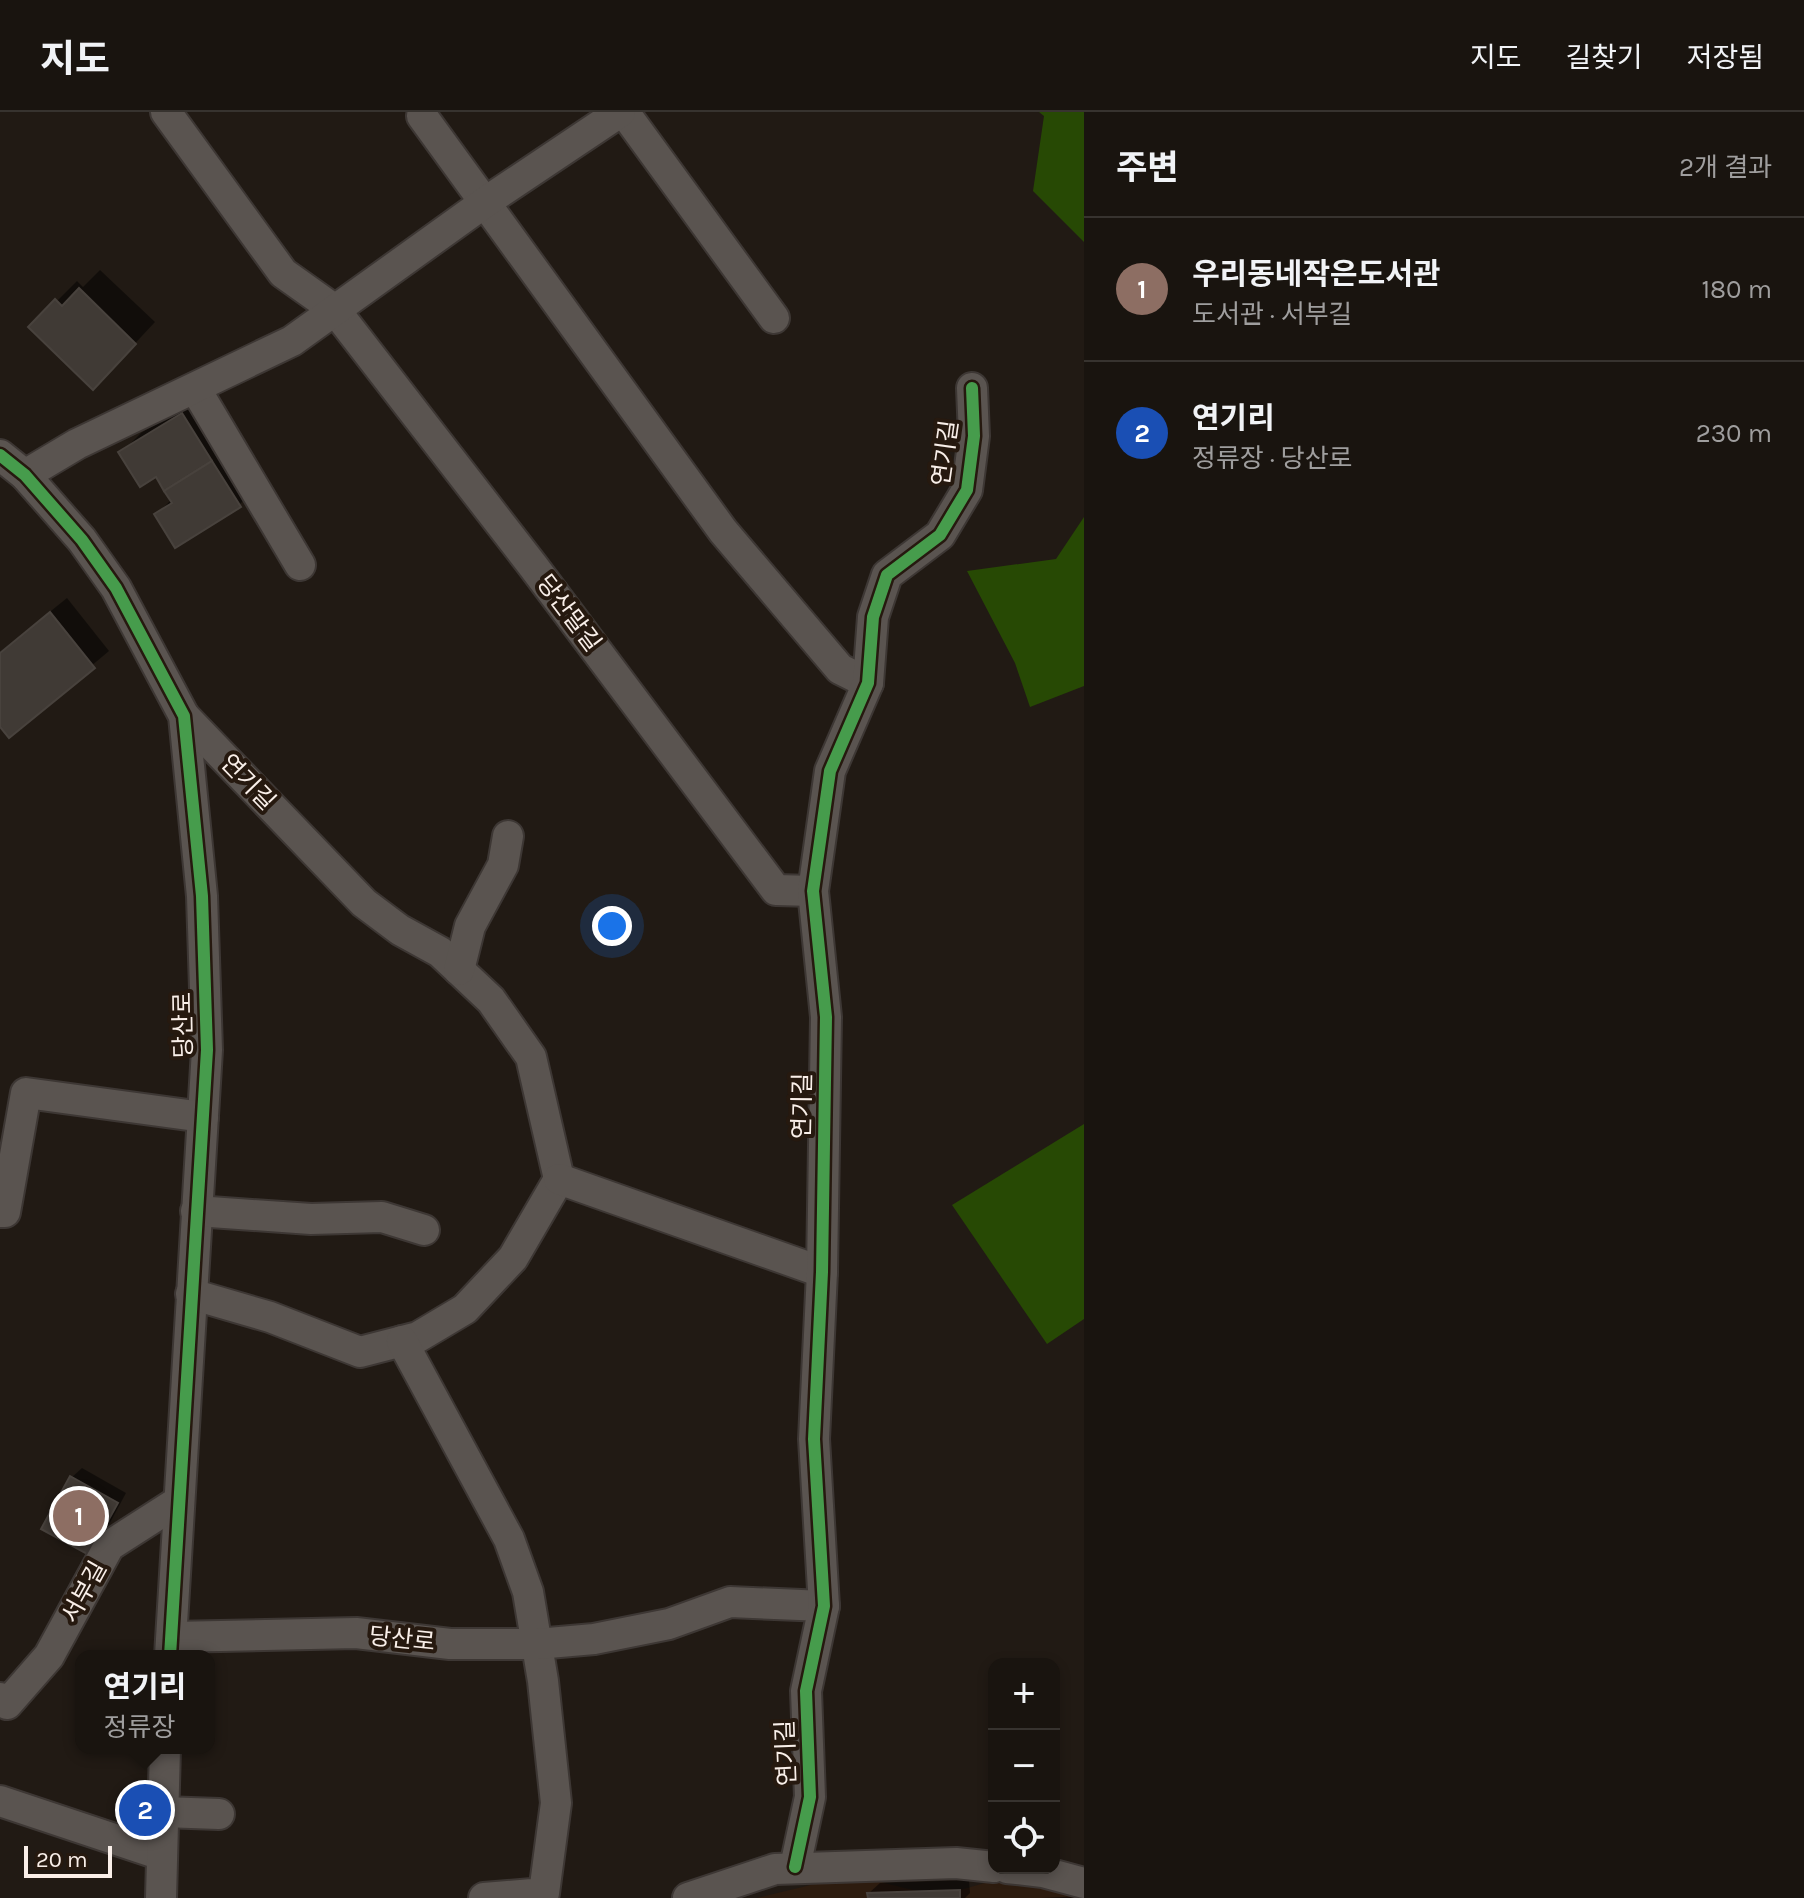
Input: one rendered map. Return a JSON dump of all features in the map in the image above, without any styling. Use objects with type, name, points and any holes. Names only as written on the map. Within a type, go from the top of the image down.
[{"type":"street","name":"당산말길","points":[[166,112],[283,273],[335,310],[562,603],[776,890],[813,891]]},
{"type":"street","points":[[25,475],[77,444],[292,341],[484,203],[622,112],[774,318]]},
{"type":"street","points":[[422,116],[723,531],[840,669],[868,683]]},
{"type":"street","points":[[195,388],[300,565]]},
{"type":"street","name":"연기길","points":[[795,1867],[810,1797],[806,1691],[824,1606],[814,1439],[822,1272],[826,1017],[813,891],[830,771],[868,683],[873,617],[887,575],[940,535],[967,490],[974,436],[972,388]]},
{"type":"street","name":"당산로","points":[[0,455],[25,475],[82,540],[116,588],[184,716],[202,896],[207,1050],[171,1646],[356,1633],[450,1644],[537,1644],[594,1639],[669,1624],[730,1602],[824,1606]]},
{"type":"street","name":"연기길","points":[[184,716],[364,903],[400,930],[440,952],[491,1000],[531,1057],[559,1179]]},
{"type":"street","points":[[459,970],[470,926],[503,865],[508,836]]},
{"type":"street","points":[[0,1212],[5,1212],[26,1093],[203,1117]]},
{"type":"street","points":[[191,1294],[270,1317],[360,1352],[418,1337],[465,1309],[513,1258],[559,1179],[822,1272]]},
{"type":"street","points":[[196,1211],[311,1219],[382,1217],[424,1230]]},
{"type":"street","points":[[402,1341],[509,1539],[528,1592],[537,1644],[556,1803],[544,1893],[488,1895],[484,1898]]},
{"type":"street","name":"서부길","points":[[2,1707],[49,1656],[109,1546],[179,1501]]},
{"type":"street","points":[[161,1898],[165,1754]]},
{"type":"street","points":[[0,1801],[162,1855]]},
{"type":"street","points":[[163,1812],[219,1814]]},
{"type":"street","points":[[688,1898],[775,1869],[956,1863],[988,1866]]},
{"type":"street","points":[[1050,1874],[1084,1883]]},
{"type":"shaded area","points":[[852,1875],[917,1891],[960,1890],[1006,1877],[1084,1892],[1084,1898],[757,1898]]},
{"type":"green space","points":[[1039,112],[1084,112],[1084,242],[1033,191],[1044,116]]},
{"type":"green space","points":[[1084,517],[1084,686],[1030,707],[1015,663],[967,571],[1056,559]]},
{"type":"green space","points":[[1084,1124],[1084,1319],[1047,1344],[952,1205]]},
{"type":"building","points":[[79,288],[136,344],[93,390],[28,327],[55,299],[62,306]]},
{"type":"building","points":[[182,413],[212,461],[164,491],[156,477],[140,487],[118,452]]},
{"type":"building","points":[[212,461],[241,507],[175,548],[154,514],[172,503],[164,491]]},
{"type":"building","points":[[50,612],[95,668],[9,738],[0,727],[0,653]]},
{"type":"building","points":[[70,1476],[118,1503],[89,1555],[41,1529]]},
{"type":"building","points":[[960,1890],[960,1898],[868,1898],[867,1893]]},
{"type":"cycle path","points":[[795,1867],[810,1797],[806,1691],[824,1606],[814,1439],[822,1272],[826,1017],[813,891],[830,771],[868,683],[873,617],[887,575],[940,535],[967,490],[974,436],[972,388]]},
{"type":"cycle path","points":[[0,455],[25,475],[82,540],[116,588],[184,716],[202,896],[207,1050],[170,1650]]},
{"type":"place","name":"우리동네작은도서관","points":[[79,1516]]},
{"type":"place","name":"연기리","points":[[145,1810]]}]
